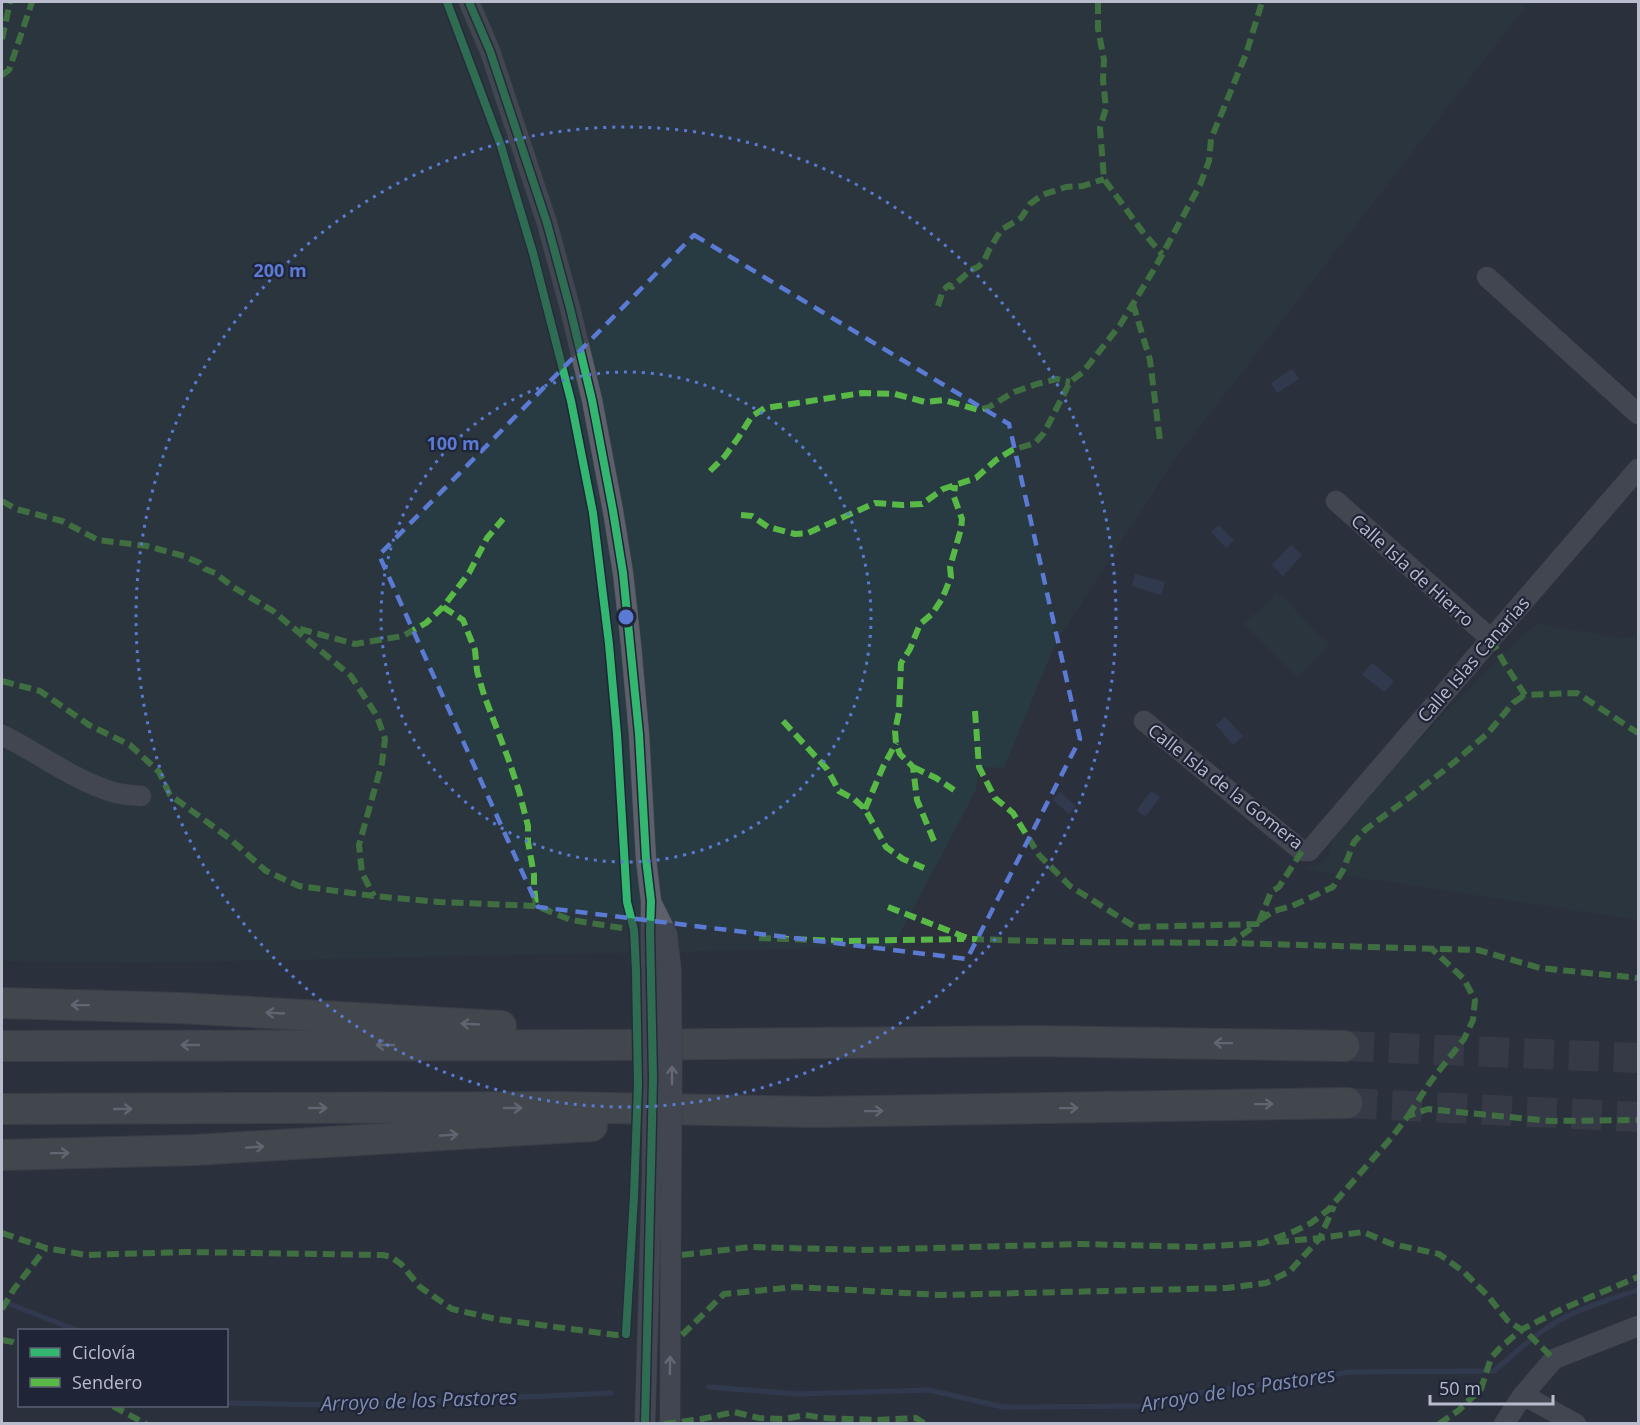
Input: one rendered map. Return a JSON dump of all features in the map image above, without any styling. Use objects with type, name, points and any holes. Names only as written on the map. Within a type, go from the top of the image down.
[{"type":"highway","points":[[2,1003],[179,1008],[564,1029],[926,1031],[1032,1041]]},
{"type":"highway","points":[[2,1046],[613,1045],[1032,1041],[1344,1046]]},
{"type":"highway","points":[[2,1109],[557,1107],[815,1112],[1347,1102]]},
{"type":"highway","points":[[2,1155],[195,1150],[815,1112]]},
{"type":"street","points":[[469,2],[490,51],[547,223],[570,308],[592,400],[623,573],[638,723],[646,859],[672,1070],[670,1424]]},
{"type":"street","points":[[1487,277],[1638,414]]},
{"type":"street","name":"Calle Islas Canarias","points":[[1310,851],[1638,469]]},
{"type":"street","name":"Calle Isla de Hierro","points":[[1336,501],[1491,639]]},
{"type":"street","name":"Calle Isla de la Gomera","points":[[1144,721],[1302,851],[1310,851]]},
{"type":"street","points":[[2,735],[70,775],[115,793],[141,796]]},
{"type":"street","points":[[645,1424],[653,1078],[661,970]]},
{"type":"street","points":[[1504,1424],[1524,1395],[1554,1359],[1638,1326]]},
{"type":"street","points":[[1524,1395],[1576,1424]]},
{"type":"highlighted area","points":[[694,235],[1009,424],[1080,739],[967,959],[538,907],[379,555]]},
{"type":"shaded area","points":[[2,2],[1529,2],[1177,456],[1056,642],[1004,768],[979,767],[976,790],[893,947],[139,963],[2,961]]},
{"type":"shaded area","points":[[1277,592],[1329,645],[1297,677],[1244,624]]},
{"type":"shaded area","points":[[1537,624],[1621,638],[1638,636],[1638,920],[1304,869],[1317,865],[1328,857],[1333,839],[1410,749],[1516,641]]},
{"type":"water","points":[[1292,369],[1299,379],[1277,393],[1271,383]]},
{"type":"water","points":[[1219,525],[1234,540],[1226,548],[1211,532]]},
{"type":"water","points":[[1291,545],[1302,555],[1283,576],[1272,565]]},
{"type":"water","points":[[1135,574],[1165,582],[1161,595],[1132,586]]},
{"type":"water","points":[[1372,663],[1394,681],[1384,692],[1362,674]]},
{"type":"water","points":[[1225,717],[1243,736],[1233,745],[1216,725]]},
{"type":"water","points":[[1151,791],[1160,797],[1145,817],[1137,810]]},
{"type":"water","points":[[1060,792],[1076,806],[1069,814],[1053,800]]},
{"type":"waterway","name":"Arroyo de los Pastores","points":[[709,1387],[798,1394],[929,1390],[1003,1407],[1149,1406],[1204,1392],[1351,1372],[1494,1371],[1551,1325],[1588,1307],[1638,1290]]},
{"type":"waterway","name":"Arroyo de los Pastores","points":[[2,1301],[73,1329]]},
{"type":"waterway","name":"Arroyo de los Pastores","points":[[228,1403],[369,1404],[611,1393]]},
{"type":"tunnel","points":[[1344,1046],[1638,1058]]},
{"type":"tunnel","points":[[1347,1103],[1638,1117]]},
{"type":"marked path","points":[[2,39],[10,2]]},
{"type":"marked path","points":[[2,75],[9,70],[32,2]]},
{"type":"marked path","points":[[1098,2],[1098,29],[1104,60],[1103,80],[1106,108],[1100,128],[1104,179],[1162,254]]},
{"type":"marked path","points":[[741,515],[752,516],[768,527],[795,534],[808,533],[875,503],[922,504],[943,489],[976,478],[996,460],[1012,450],[1035,443],[1044,433],[1070,382],[1083,372],[1120,325],[1156,266],[1200,185],[1209,161],[1211,139],[1246,54],[1262,2]]},
{"type":"marked path","points":[[938,306],[943,290],[949,285],[952,287],[971,270],[978,267],[984,261],[1001,230],[1021,218],[1030,204],[1042,195],[1104,179]]},
{"type":"marked path","points":[[1133,304],[1150,360],[1160,441]]},
{"type":"marked path","points":[[710,471],[725,456],[752,416],[765,408],[862,393],[895,394],[925,402],[944,400],[979,410],[989,407],[1014,392],[1037,384],[1057,379],[1070,382]]},
{"type":"marked path","points":[[934,841],[917,800],[913,767],[900,754],[895,731],[899,712],[901,663],[910,649],[920,624],[932,614],[942,599],[951,577],[950,567],[962,519],[954,497],[955,485]]},
{"type":"marked path","points":[[2,501],[16,509],[62,521],[98,540],[147,546],[200,563],[205,569],[215,573],[233,587],[273,611],[351,676],[377,716],[385,739],[382,763],[359,845],[362,873],[374,896]]},
{"type":"marked path","points":[[300,629],[355,644],[403,636],[426,623],[443,607],[469,573],[487,538],[503,519]]},
{"type":"marked path","points":[[443,607],[463,620],[475,650],[477,671],[484,695],[519,791],[528,826],[536,906]]},
{"type":"marked path","points":[[1491,639],[1525,695],[1577,693],[1638,733]]},
{"type":"marked path","points":[[2,681],[40,691],[89,725],[130,745],[159,772],[170,795],[229,838],[266,871],[299,886],[439,902],[536,906],[571,920],[622,928]]},
{"type":"marked path","points":[[1260,920],[1274,911],[1292,906],[1333,887],[1343,870],[1354,842],[1366,829],[1452,764],[1488,733],[1513,703],[1525,695]]},
{"type":"marked path","points":[[975,711],[979,767],[995,798],[1013,813],[1039,855],[1070,886],[1135,927],[1257,924],[1231,943]]},
{"type":"marked path","points":[[783,721],[827,769],[839,791],[854,799],[865,809],[886,847],[903,859],[924,868]]},
{"type":"marked path","points":[[865,809],[896,743]]},
{"type":"marked path","points":[[913,767],[954,790]]},
{"type":"marked path","points":[[1259,922],[1271,892],[1279,887],[1302,851]]},
{"type":"marked path","points":[[888,907],[970,939],[1478,950],[1540,968],[1638,978]]},
{"type":"marked path","points":[[759,938],[842,941],[964,939]]},
{"type":"marked path","points":[[1408,1116],[1431,1081],[1464,1039],[1473,1020],[1475,1000],[1464,979],[1431,948]]},
{"type":"marked path","points":[[682,1255],[750,1247],[862,1250],[1081,1244],[1199,1247],[1262,1243],[1295,1231],[1311,1223],[1328,1210],[1408,1116],[1428,1109],[1550,1121],[1638,1120]]},
{"type":"marked path","points":[[682,1335],[724,1294],[796,1287],[941,1295],[1227,1288],[1266,1283],[1290,1271],[1320,1238],[1334,1206]]},
{"type":"marked path","points":[[1277,1242],[1363,1232],[1392,1244],[1439,1254],[1464,1272],[1488,1296],[1507,1320],[1528,1334],[1554,1359]]},
{"type":"marked path","points":[[2,1233],[46,1248],[86,1255],[186,1252],[383,1255],[401,1264],[420,1287],[452,1309],[496,1319],[616,1335],[626,1334]]},
{"type":"marked path","points":[[2,1309],[14,1289],[46,1248]]},
{"type":"marked path","points":[[1439,1424],[1459,1410],[1481,1389],[1491,1358],[1521,1330],[1562,1309],[1638,1277]]},
{"type":"marked path","points":[[2,1340],[18,1344]]},
{"type":"marked path","points":[[115,1407],[146,1424]]},
{"type":"marked path","points":[[664,1424],[734,1412],[759,1418],[784,1419],[805,1415],[877,1420],[916,1418],[925,1424]]},
{"type":"cycle path","points":[[447,2],[501,146],[533,253],[571,401],[593,513],[609,644],[627,902],[634,930],[636,971],[638,1084],[626,1334]]},
{"type":"cycle path","points":[[469,2],[490,51],[547,223],[570,308],[592,400],[623,573],[639,734],[646,859],[651,901],[653,1078],[645,1424]]}]
